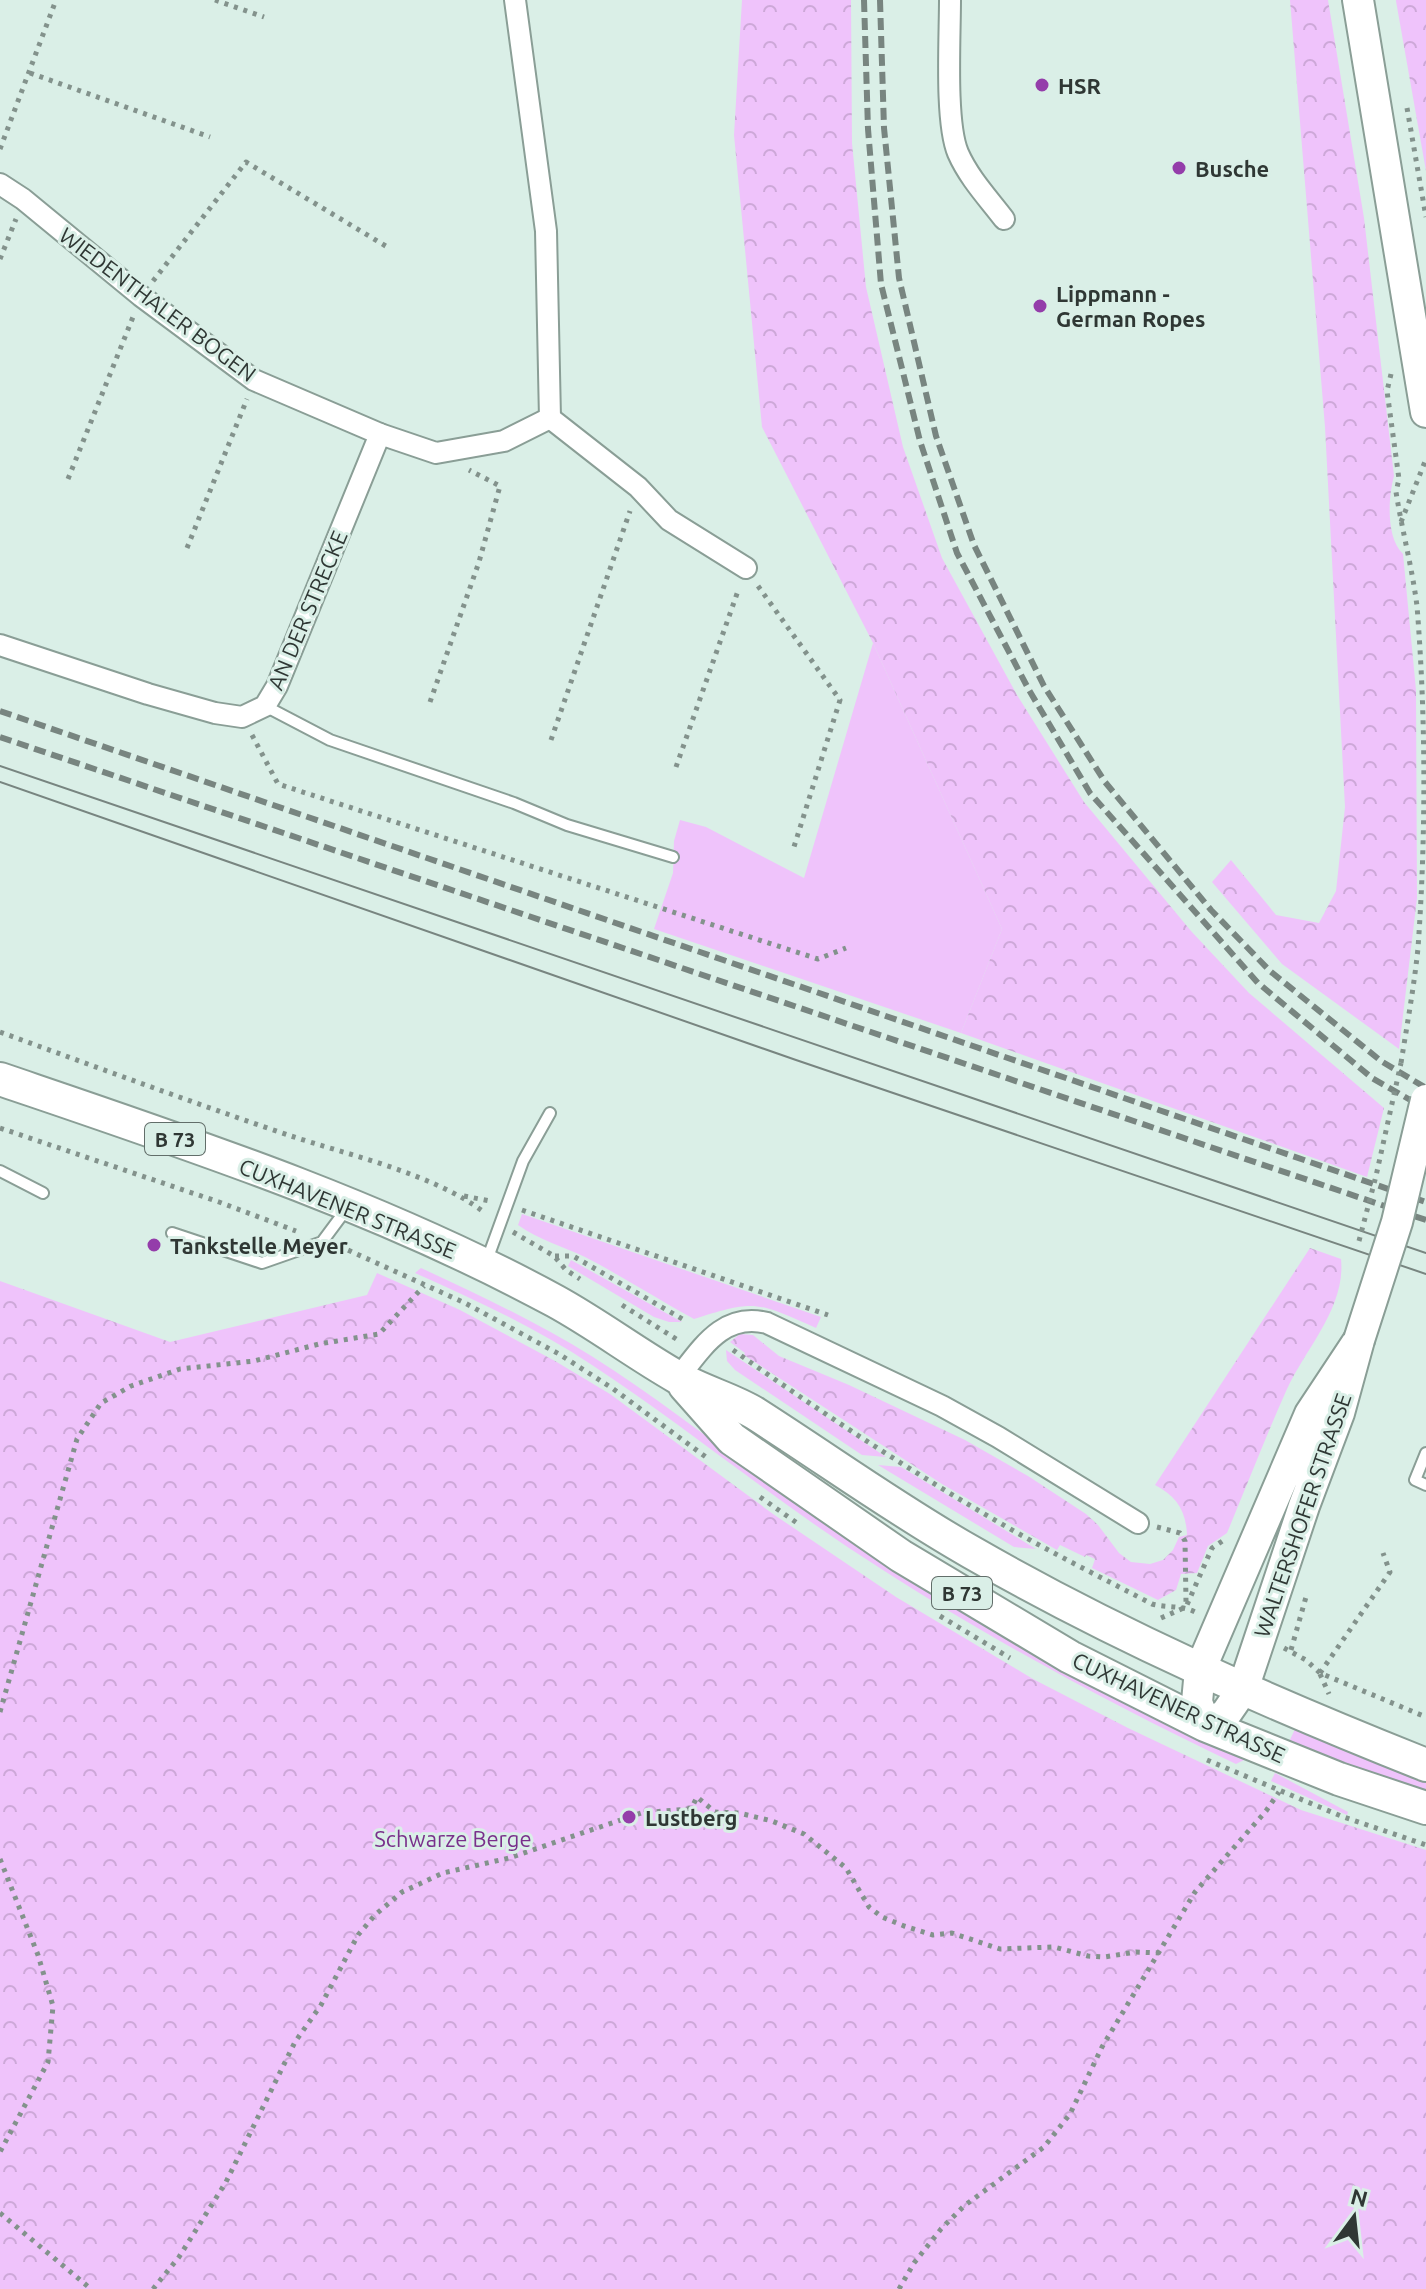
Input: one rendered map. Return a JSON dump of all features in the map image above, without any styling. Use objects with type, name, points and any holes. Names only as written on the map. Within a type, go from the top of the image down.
[{"type":"main road","points":[[1358,0],[1426,412]]},
{"type":"main road","name":"CUXHAVENER STRASSE","points":[[0,1079],[158,1133],[349,1205],[485,1266],[597,1326],[678,1378],[752,1411],[885,1500],[971,1552],[1200,1670],[1426,1765]]},
{"type":"main road","name":"WALTERSHOFER STRASSE","points":[[1243,1689],[1304,1506],[1339,1413],[1397,1222],[1426,1100]]},
{"type":"main road","name":"WALTERSHOFER STRASSE","points":[[1200,1670],[1310,1414],[1359,1340]]},
{"type":"main road","name":"CUXHAVENER STRASSE","points":[[678,1378],[732,1439],[901,1556],[1070,1657],[1205,1725],[1339,1779],[1426,1808]]},
{"type":"main road","points":[[1200,1670],[1197,1702],[1205,1725],[1225,1715],[1243,1689]]},
{"type":"street","points":[[515,0],[546,231],[550,418],[638,487],[669,520],[746,568]]},
{"type":"street","points":[[950,0],[952,126],[958,152],[973,180],[1004,219]]},
{"type":"street","name":"WIEDENTHALER BOGEN","points":[[0,184],[23,199],[141,296],[254,380],[380,434],[436,453],[504,441],[550,418]]},
{"type":"street","name":"AN DER STRECKE","points":[[242,717],[265,706],[277,686],[380,434]]},
{"type":"street","points":[[0,645],[148,694],[215,713],[242,717]]},
{"type":"street","points":[[678,1378],[721,1329],[740,1321],[767,1323],[942,1406],[1138,1523]]},
{"type":"lane","points":[[265,706],[330,740],[514,803],[567,825],[673,857]]},
{"type":"lane","points":[[485,1266],[523,1161],[550,1113]]},
{"type":"lane","points":[[0,1171],[43,1193]]},
{"type":"lane","points":[[172,1233],[262,1263],[322,1242],[349,1205]]},
{"type":"lane","points":[[1426,1453],[1415,1480],[1426,1485]]},
{"type":"path","points":[[0,149],[56,0]]},
{"type":"path","points":[[215,0],[264,17]]},
{"type":"path","points":[[30,73],[210,137]]},
{"type":"path","points":[[68,479],[141,296],[246,162],[389,248]]},
{"type":"path","points":[[0,259],[23,199]]},
{"type":"path","points":[[1358,1244],[1401,1063],[1418,950],[1423,886],[1426,788],[1424,698],[1416,605],[1396,492],[1399,479],[1387,391],[1391,369]]},
{"type":"path","points":[[187,548],[254,380]]},
{"type":"path","points":[[430,702],[479,562],[500,486],[436,453]]},
{"type":"path","points":[[1401,523],[1426,459]]},
{"type":"path","points":[[551,740],[638,487]]},
{"type":"path","points":[[676,767],[746,568]]},
{"type":"path","points":[[746,568],[840,700],[793,850]]},
{"type":"path","points":[[242,717],[278,784],[818,959],[846,948]]},
{"type":"path","points":[[1,1033],[285,1134],[431,1182],[460,1195],[500,1224],[554,1256],[573,1256],[686,1321]]},
{"type":"path","points":[[0,1128],[219,1202],[322,1242],[344,1247],[465,1303],[559,1354],[612,1388],[712,1462]]},
{"type":"path","points":[[460,1195],[507,1205],[828,1315]]},
{"type":"path","points":[[0,1712],[77,1439],[101,1403],[131,1386],[180,1369],[254,1361],[319,1344],[379,1334],[424,1286]]},
{"type":"path","points":[[727,1346],[887,1455],[1023,1536],[1152,1604],[1167,1608],[1186,1607],[1185,1541],[1180,1533],[1138,1523]]},
{"type":"path","points":[[755,1493],[802,1526]]},
{"type":"path","points":[[1320,1673],[1390,1572],[1383,1553]]},
{"type":"path","points":[[938,1615],[1021,1665]]},
{"type":"path","points":[[1291,1650],[1320,1673],[1426,1717]]},
{"type":"path","points":[[1203,1758],[1279,1792],[1426,1845]]},
{"type":"path","points":[[899,2289],[914,2263],[941,2229],[964,2206],[1044,2147],[1070,2114],[1102,2047],[1195,1892],[1279,1792]]},
{"type":"path","points":[[153,2289],[179,2257],[226,2182],[295,2042],[321,2005],[358,1935],[375,1915],[402,1892],[443,1873],[509,1858],[641,1813],[688,1809],[697,1797],[715,1812],[739,1813],[772,1821],[804,1834],[846,1868],[869,1907],[882,1917],[904,1926],[933,1935],[952,1933],[1000,1949],[1054,1947],[1104,1957],[1136,1952],[1159,1953]]},
{"type":"path","points":[[0,1859],[38,1955],[53,2006],[48,2062],[0,2152]]},
{"type":"path","points":[[0,2213],[91,2289]]},
{"type":"green space","points":[[742,0],[851,0],[852,143],[866,287],[903,447],[942,558],[1017,695],[1084,802],[1191,931],[1249,993],[1384,1108],[1367,1177],[961,1033],[1002,929],[873,643],[762,427],[734,135]]},
{"type":"green space","points":[[1290,0],[1328,0],[1364,218],[1394,476],[1390,495],[1391,528],[1397,547],[1403,554],[1416,690],[1417,898],[1399,1049],[1282,964],[1212,882],[1231,860],[1276,915],[1319,923],[1336,891],[1345,807],[1325,427]]},
{"type":"green space","points":[[1426,0],[1426,171],[1396,1]]},
{"type":"green space","points":[[873,643],[1002,929],[961,1033],[654,929],[673,873],[674,841],[680,820],[706,827],[804,878]]},
{"type":"green space","points":[[522,1214],[821,1317],[816,1328],[768,1308],[744,1306],[694,1319],[585,1257],[526,1230],[518,1225]]},
{"type":"green space","points":[[1310,1248],[1341,1259],[1341,1277],[1331,1310],[1287,1389],[1227,1533],[1208,1546],[1197,1573],[1181,1574],[1176,1590],[1158,1600],[1092,1568],[1095,1559],[1060,1545],[1057,1550],[942,1484],[744,1355],[730,1342],[740,1334],[753,1335],[779,1356],[965,1440],[1086,1514],[1119,1553],[1131,1562],[1150,1564],[1163,1560],[1173,1550],[1179,1537],[1187,1535],[1185,1518],[1178,1505],[1155,1485]]},
{"type":"green space","points":[[571,1260],[682,1322],[654,1317],[568,1266]]},
{"type":"green space","points":[[421,1268],[508,1310],[593,1357],[821,1520],[949,1603],[1095,1686],[1246,1759],[1236,1764],[1186,1740],[1039,1663],[943,1607],[817,1526],[592,1365],[505,1315],[415,1273]]},
{"type":"green space","name":"Schwarze Berge","points":[[377,1273],[460,1310],[610,1394],[773,1514],[896,1597],[1033,1679],[1301,1810],[1426,1850],[1426,2289],[0,2289],[0,1281],[170,1342],[367,1295]]},
{"type":"green space","points":[[726,1350],[886,1457],[862,1455],[735,1370],[727,1361]]},
{"type":"green space","points":[[878,1465],[901,1467],[1036,1549],[1014,1547]]},
{"type":"green space","points":[[1295,1729],[1426,1781],[1426,1793],[1288,1744]]},
{"type":"green space","points":[[1275,1773],[1348,1812],[1347,1815],[1271,1781]]},
{"type":"tram line","points":[[0,766],[1426,1253]]},
{"type":"tram line","points":[[0,782],[796,1060],[1426,1274]]},
{"type":"railway","points":[[864,0],[868,129],[881,284],[920,441],[957,553],[1029,690],[1090,793],[1258,983],[1372,1078],[1426,1109]]},
{"type":"railway","points":[[880,0],[884,128],[899,278],[936,436],[974,545],[1044,686],[1105,782],[1211,910],[1270,971],[1381,1061],[1426,1088]]},
{"type":"railway","points":[[0,711],[1426,1202]]},
{"type":"railway","points":[[0,737],[1426,1220]]},
{"type":"place","name":"HSR","points":[[1042,85]]},
{"type":"place","name":"Busche","points":[[1179,168]]},
{"type":"place","name":"Lippmann - German Ropes","points":[[1040,306]]},
{"type":"place","name":"Tankstelle Meyer","points":[[154,1245]]},
{"type":"place","name":"Lustberg","points":[[629,1817]]}]
